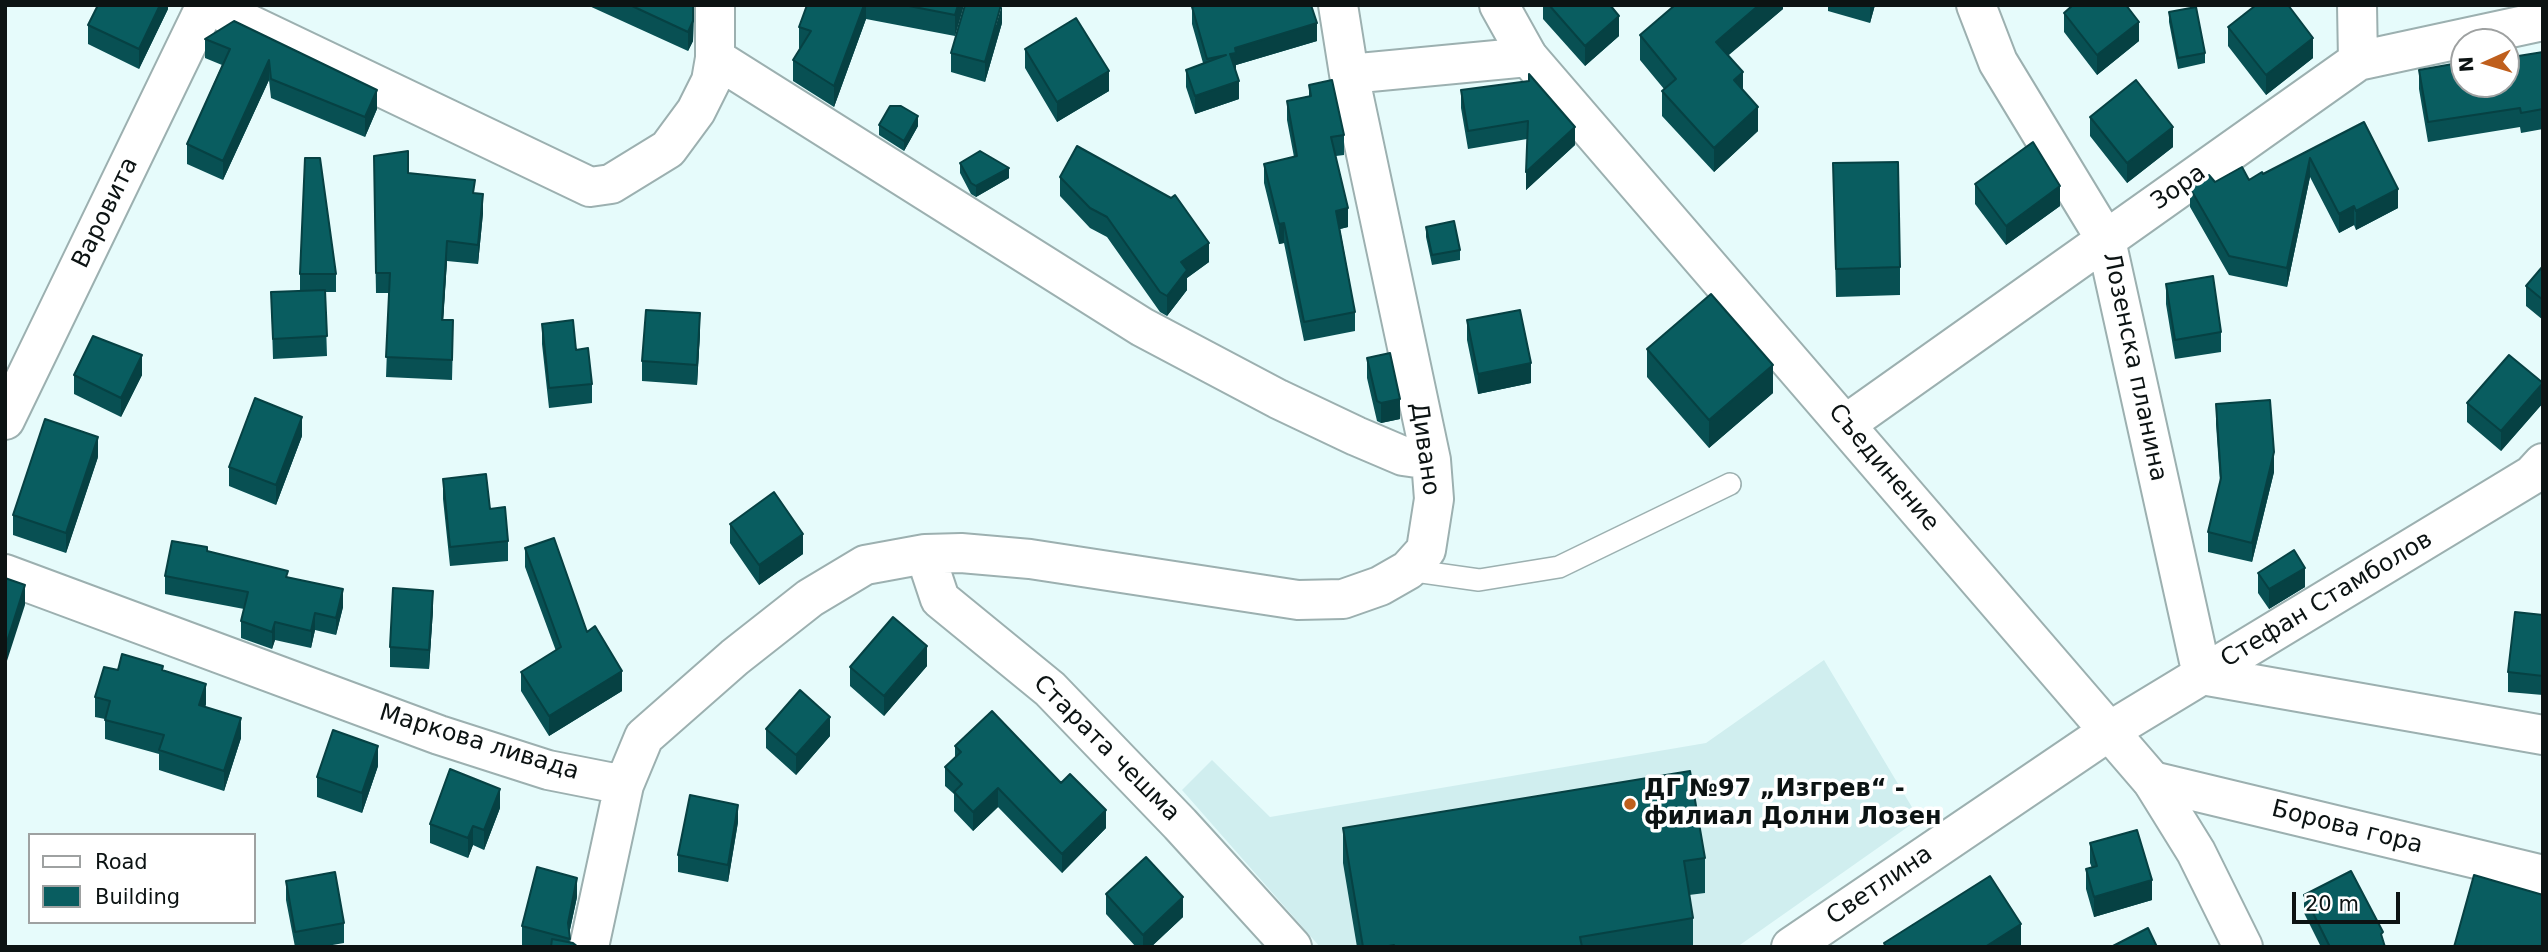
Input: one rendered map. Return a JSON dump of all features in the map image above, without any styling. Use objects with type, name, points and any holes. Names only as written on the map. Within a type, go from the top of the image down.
[{"type":"street","points":[[208,5],[590,187],[611,184],[668,149],[696,111],[710,82],[715,58],[715,5]]},
{"type":"street","name":"Варовита","points":[[5,420],[208,5]]},
{"type":"street","name":"Дивано","points":[[925,554],[961,553],[1030,559],[1298,600],[1343,598],[1380,586],[1408,570],[1426,550],[1434,499],[1431,460],[1349,74],[1338,5]]},
{"type":"street","name":"Съединение","points":[[1499,5],[1528,57],[2152,781],[2196,852],[2243,947]]},
{"type":"street","name":"Лозенска планина","points":[[1976,5],[1998,61],[2106,240],[2202,676]]},
{"type":"street","points":[[2357,5],[2358,61]]},
{"type":"street","name":"Зора","points":[[1846,424],[2358,61],[2543,21]]},
{"type":"street","points":[[1349,74],[1528,57]]},
{"type":"street","points":[[715,58],[1142,327],[1278,399],[1356,436],[1403,456],[1431,460]]},
{"type":"street","name":"Стефан Стамболов","points":[[2108,732],[2532,475],[2543,463]]},
{"type":"street","points":[[589,947],[624,785],[644,737],[735,657],[810,598],[864,565],[925,554]]},
{"type":"street","name":"Старата чешма","points":[[925,554],[940,599],[1050,689],[1180,824],[1292,947]]},
{"type":"street","name":"Маркова ливада","points":[[5,573],[439,735],[548,770],[624,785]]},
{"type":"street","points":[[2202,676],[2543,735]]},
{"type":"street","name":"Светлина","points":[[1791,947],[2108,732]]},
{"type":"street","name":"Борова гора","points":[[2152,781],[2543,875]]},
{"type":"lane","points":[[1408,570],[1479,580],[1559,567],[1730,484]]},
{"type":"shaded area","name":"ДГ №97 „Изгрев“ - филиал Долни Лозен","points":[[1824,660],[1919,819],[1737,947],[1320,947],[1182,790],[1212,760],[1270,817],[1706,743]]},
{"type":"building","points":[[98,5],[160,5],[139,49],[88,25]]},
{"type":"building","points":[[630,5],[693,5],[693,21],[688,32]]},
{"type":"building","points":[[807,5],[864,5],[834,86],[793,60],[811,31],[799,27]]},
{"type":"building","points":[[904,5],[958,5],[955,15]]},
{"type":"building","points":[[965,5],[1001,5],[985,62],[951,53]]},
{"type":"building","points":[[1311,5],[1317,23],[1235,48],[1236,53],[1230,54],[1239,81],[1195,96],[1186,70],[1226,55],[1207,59],[1192,7]]},
{"type":"building","points":[[1549,5],[1610,5],[1619,16],[1585,46]]},
{"type":"building","points":[[1675,5],[1759,5],[1716,42],[1743,72],[1734,80],[1758,107],[1714,148],[1662,91],[1676,79],[1640,35]]},
{"type":"building","points":[[2073,5],[2126,5],[2139,22],[2097,55],[2064,13]]},
{"type":"building","points":[[2256,5],[2288,5],[2313,38],[2266,75],[2228,27]]},
{"type":"building","points":[[2196,7],[2205,53],[2178,58],[2169,12]]},
{"type":"building","points":[[1076,18],[1109,71],[1057,102],[1025,49]]},
{"type":"building","points":[[234,21],[377,90],[365,117],[271,79],[269,60],[223,161],[187,144],[230,49],[205,39]]},
{"type":"building","points":[[2543,52],[2543,109],[2521,113],[2520,108],[2428,122],[2419,70],[2450,64],[2450,98],[2520,98],[2520,56]]},
{"type":"building","points":[[1529,74],[1575,127],[1526,172],[1528,121],[1468,131],[1461,90],[1529,81]]},
{"type":"building","points":[[1332,80],[1344,135],[1331,137],[1348,208],[1336,211],[1355,312],[1304,322],[1284,223],[1279,224],[1264,164],[1297,156],[1287,101],[1311,96],[1309,85]]},
{"type":"building","points":[[2136,80],[2173,127],[2127,163],[2090,117]]},
{"type":"building","points":[[890,106],[901,106],[918,116],[904,141],[879,125]]},
{"type":"building","points":[[2364,122],[2398,189],[2356,211],[2354,206],[2339,214],[2310,158],[2287,268],[2229,256],[2190,188],[2209,175],[2215,182],[2242,167],[2249,180]]},
{"type":"building","points":[[2033,142],[2060,186],[2006,226],[1975,184]]},
{"type":"building","points":[[1077,146],[1171,198],[1175,195],[1209,243],[1181,262],[1187,270],[1167,296],[1160,292],[1107,217],[1090,208],[1060,177]]},
{"type":"building","points":[[408,151],[408,173],[475,180],[473,193],[483,194],[478,245],[447,241],[442,320],[453,320],[452,360],[386,357],[390,273],[376,273],[374,156]]},
{"type":"building","points":[[980,151],[1009,168],[976,186],[971,183],[960,163]]},
{"type":"building","points":[[305,158],[320,158],[336,274],[300,274]]},
{"type":"building","points":[[1898,162],[1900,267],[1836,269],[1833,163]]},
{"type":"building","points":[[1454,221],[1460,250],[1432,255],[1426,227]]},
{"type":"building","points":[[2543,266],[2543,300],[2526,286]]},
{"type":"building","points":[[2213,276],[2221,332],[2175,340],[2166,284]]},
{"type":"building","points":[[325,290],[327,336],[273,339],[271,292]]},
{"type":"building","points":[[1711,294],[1773,365],[1709,420],[1647,349]]},
{"type":"building","points":[[646,310],[700,313],[697,365],[642,361]]},
{"type":"building","points":[[1520,310],[1531,363],[1478,374],[1467,320]]},
{"type":"building","points":[[573,320],[576,350],[588,348],[592,384],[549,388],[542,324]]},
{"type":"building","points":[[93,336],[142,355],[121,398],[74,375]]},
{"type":"building","points":[[1390,353],[1400,399],[1381,403],[1377,401],[1367,358]]},
{"type":"building","points":[[2509,355],[2543,383],[2501,431],[2467,403]]},
{"type":"building","points":[[255,398],[302,417],[276,485],[229,467]]},
{"type":"building","points":[[2270,400],[2274,452],[2252,543],[2208,532],[2221,478],[2216,404]]},
{"type":"building","points":[[45,419],[98,437],[66,533],[13,515]]},
{"type":"building","points":[[486,474],[490,509],[505,507],[508,541],[450,547],[443,479]]},
{"type":"building","points":[[774,492],[803,534],[759,565],[730,524]]},
{"type":"building","points":[[554,538],[587,632],[595,626],[622,671],[549,716],[521,672],[561,647],[525,548]]},
{"type":"building","points":[[172,541],[207,547],[207,551],[288,571],[286,577],[343,589],[336,618],[315,613],[311,631],[275,622],[272,632],[241,621],[248,592],[165,576]]},
{"type":"building","points":[[2294,550],[2305,568],[2269,589],[2258,573]]},
{"type":"building","points":[[5,578],[25,585],[5,648]]},
{"type":"building","points":[[393,588],[433,591],[429,650],[390,647]]},
{"type":"building","points":[[2515,612],[2543,615],[2543,676],[2508,672]]},
{"type":"building","points":[[893,617],[927,646],[884,696],[850,667]]},
{"type":"building","points":[[122,654],[163,666],[162,670],[206,684],[199,705],[241,718],[224,771],[159,750],[164,735],[105,720],[110,701],[95,697],[104,667],[118,670]]},
{"type":"building","points":[[800,690],[830,717],[796,755],[766,729]]},
{"type":"building","points":[[992,711],[1061,783],[1070,774],[1106,810],[1062,854],[998,788],[973,812],[954,792],[962,784],[945,767],[961,752],[955,746]]},
{"type":"building","points":[[333,730],[378,746],[362,793],[317,777]]},
{"type":"building","points":[[450,769],[500,789],[484,830],[473,826],[468,838],[430,824]]},
{"type":"building","points":[[1690,771],[1705,858],[1684,861],[1693,918],[1580,937],[1582,947],[1363,947],[1343,828]]},
{"type":"building","points":[[690,795],[738,805],[728,865],[678,855]]},
{"type":"building","points":[[2137,830],[2152,880],[2094,897],[2086,869],[2097,866],[2090,843]]},
{"type":"building","points":[[1146,857],[1183,897],[1143,935],[1106,894]]},
{"type":"building","points":[[537,867],[577,878],[568,923],[570,939],[522,926]]},
{"type":"building","points":[[2351,871],[2383,932],[2381,934],[2385,947],[2330,947],[2304,895]]},
{"type":"building","points":[[335,872],[344,923],[295,932],[286,881]]},
{"type":"building","points":[[2474,875],[2543,895],[2543,947],[2454,947]]},
{"type":"building","points":[[1990,876],[2021,924],[1985,947],[1886,947],[1884,943]]},
{"type":"building","points":[[2148,928],[2157,947],[2111,947]]},
{"type":"building","points":[[552,939],[573,943],[578,947],[551,947]]},
{"type":"place","name":"ДГ №97 „Изгрев“ - филиал Долни Лозен","points":[[1630,804]]}]
